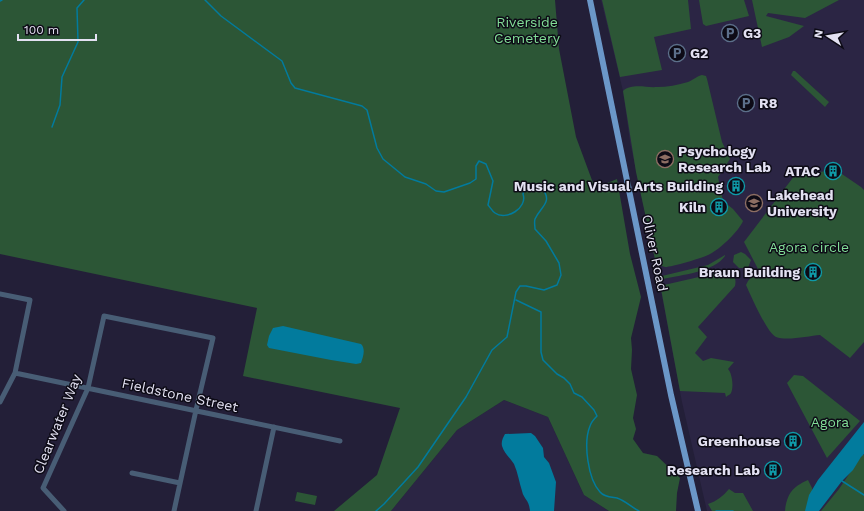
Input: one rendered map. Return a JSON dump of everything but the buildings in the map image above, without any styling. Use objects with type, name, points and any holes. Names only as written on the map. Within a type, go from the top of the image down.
[{"type":"main road","name":"Oliver Road","points":[[590,0],[671,394],[698,508]]},
{"type":"street","points":[[0,294],[30,300],[15,372],[0,402]]},
{"type":"street","name":"Clearwater Way","points":[[64,511],[43,488],[88,388],[104,316],[213,338],[196,410]]},
{"type":"street","name":"Fieldstone Street","points":[[15,372],[340,441]]},
{"type":"street","points":[[174,511],[196,410]]},
{"type":"street","points":[[256,511],[274,427]]},
{"type":"street","points":[[132,473],[180,483]]},
{"type":"shaded area","name":"Lakehead University","points":[[601,0],[864,0],[864,511],[707,511],[682,402],[656,264],[630,142],[623,91]]},
{"type":"shaded area","points":[[504,400],[548,417],[584,495],[609,511],[391,511],[457,430]]},
{"type":"green space","name":"Riverside Cemetery","points":[[0,0],[555,0],[559,49],[576,137],[596,191],[600,186],[617,179],[630,254],[641,297],[631,338],[631,369],[637,395],[633,418],[636,429],[633,439],[643,453],[657,456],[680,478],[676,511],[609,511],[584,495],[548,417],[504,400],[457,430],[391,511],[334,511],[377,475],[400,408],[243,376],[257,308],[0,254]]},
{"type":"green space","points":[[602,0],[688,0],[691,29],[654,37],[662,70],[620,77]]},
{"type":"green space","points":[[699,0],[744,0],[749,16],[706,26],[703,24]]},
{"type":"green space","points":[[752,0],[839,0],[805,18],[768,13],[766,16],[804,26],[789,37],[762,47]]},
{"type":"green space","points":[[793,71],[795,71],[829,102],[825,107],[791,75]]},
{"type":"green space","points":[[702,75],[706,76],[707,79],[722,142],[730,159],[718,177],[723,201],[733,209],[743,221],[738,230],[729,239],[710,254],[688,262],[665,267],[656,264],[636,172],[623,91],[635,86],[661,87],[676,85],[688,82]]},
{"type":"green space","name":"Agora circle","points":[[836,170],[864,190],[864,342],[850,358],[820,335],[792,338],[776,337],[768,329],[746,285],[758,269],[744,242],[795,175]]},
{"type":"green space","points":[[741,252],[751,260],[748,268],[739,268],[733,262],[734,255]]},
{"type":"green space","points":[[725,255],[713,266],[697,272],[663,279],[661,278],[662,276],[708,265]]},
{"type":"green space","points":[[725,271],[730,272],[734,276],[735,286],[698,327],[707,337],[695,353],[703,361],[711,358],[734,362],[728,369],[732,380],[731,393],[726,397],[725,393],[680,391],[661,289],[664,285]]},
{"type":"green space","name":"Agora","points":[[794,375],[803,376],[860,421],[827,458],[787,383]]},
{"type":"green space","points":[[862,455],[864,455],[864,511],[821,511],[839,489]]},
{"type":"green space","points":[[808,480],[812,488],[816,511],[785,511],[787,500],[791,492],[798,485]]},
{"type":"green space","points":[[729,489],[735,493],[743,493],[753,511],[712,511],[708,504],[720,498]]},
{"type":"green space","points":[[297,492],[317,496],[315,505],[295,501]]},
{"type":"water","points":[[283,326],[361,344],[364,351],[361,363],[356,364],[331,360],[269,348],[267,345],[273,328]]},
{"type":"water","points":[[864,422],[864,454],[853,470],[842,481],[819,511],[805,511],[809,495],[818,480]]},
{"type":"water","points":[[531,433],[535,436],[543,448],[544,457],[549,463],[556,482],[554,511],[530,511],[529,504],[523,494],[514,464],[502,446],[502,441],[505,434]]},
{"type":"waterway","points":[[52,127],[60,105],[62,77],[78,42],[77,8],[84,0]]},
{"type":"waterway","points":[[205,0],[221,16],[282,61],[291,83],[295,88],[362,106],[367,110],[377,148],[383,159],[405,177],[426,184],[436,191],[444,192],[470,183],[476,179],[476,166],[479,161],[486,164],[493,181],[488,205],[495,213],[500,215],[510,214],[519,208],[524,199],[523,194],[525,188],[529,186],[541,187],[545,192],[545,204],[535,219],[535,229],[546,241],[559,263],[561,275],[557,285],[544,290],[520,286],[516,292],[507,337],[492,350],[466,397],[418,467],[376,511]]},
{"type":"waterway","points":[[516,300],[541,312],[541,352],[543,360],[570,384],[574,393],[582,397],[594,410],[597,416],[590,426],[587,442],[590,470],[592,479],[596,486],[604,495],[620,499],[639,511]]},
{"type":"waterway","points":[[842,481],[864,495]]},
{"type":"waterway","points":[[716,511],[733,511]]},
{"type":"place","name":"G3","points":[[730,33]]},
{"type":"place","name":"G2","points":[[677,53]]},
{"type":"place","name":"R8","points":[[746,103]]},
{"type":"place","name":"Psychology Research Lab","points":[[665,159]]},
{"type":"place","name":"ATAC","points":[[833,171]]},
{"type":"place","name":"Music and Visual Arts Building","points":[[736,186]]},
{"type":"place","name":"Lakehead University","points":[[754,203]]},
{"type":"place","name":"Kiln","points":[[719,207]]},
{"type":"place","name":"Braun Building","points":[[813,272]]},
{"type":"place","name":"Greenhouse","points":[[793,441]]},
{"type":"place","name":"Research Lab","points":[[773,470]]}]
